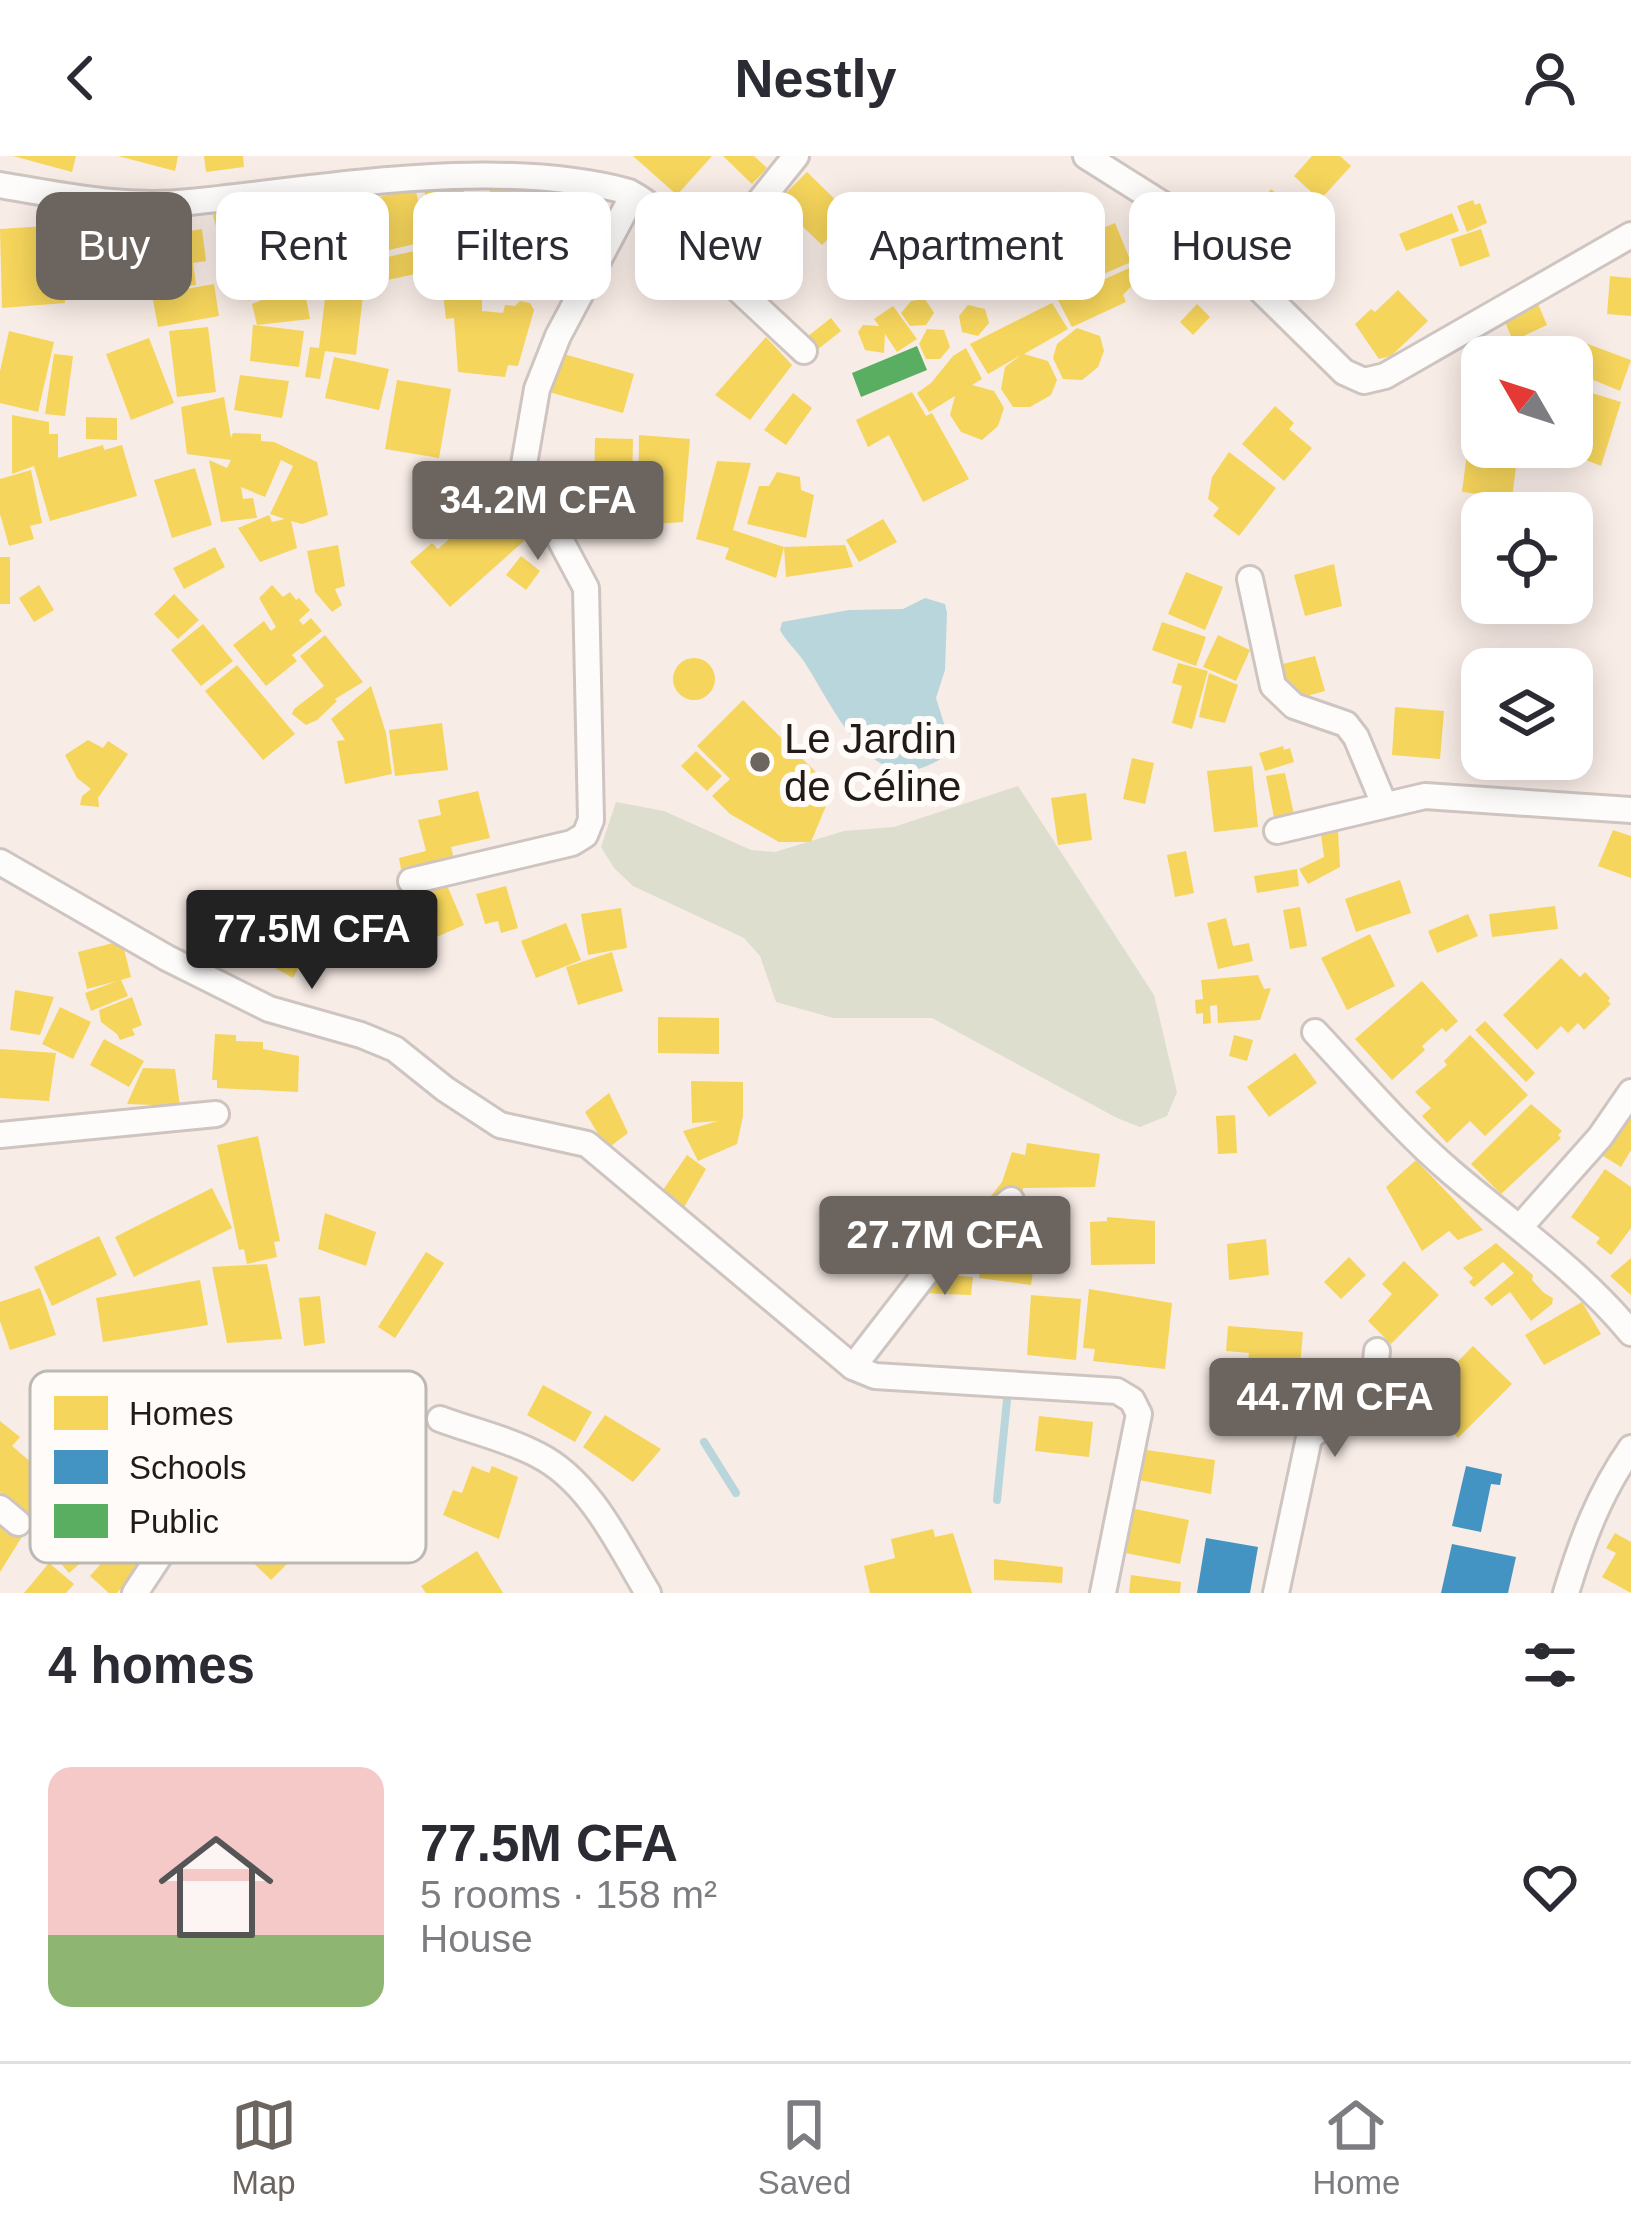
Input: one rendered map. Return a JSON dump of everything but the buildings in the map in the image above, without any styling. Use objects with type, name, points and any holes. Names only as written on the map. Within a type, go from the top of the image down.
[{"type":"street","points":[[767,192],[796,156]]},
{"type":"street","points":[[1086,156],[1212,242],[1344,372],[1364,382],[1385,376],[1631,235]]},
{"type":"street","points":[[0,185],[138,205],[192,202],[390,168],[493,162],[594,176],[633,195],[558,336],[537,389],[523,470],[586,589],[591,820],[585,835],[572,843],[411,880]]},
{"type":"street","points":[[750,300],[804,351]]},
{"type":"street","points":[[1250,578],[1273,686],[1294,706],[1346,724],[1384,804]]},
{"type":"street","points":[[1277,832],[1425,796],[1631,810]]},
{"type":"street","points":[[0,862],[166,958],[269,1009],[395,1049],[500,1125],[587,1144],[854,1366],[874,1376],[1117,1390],[1132,1400],[1139,1414],[1103,1593]]},
{"type":"street","points":[[1315,1032],[1450,1172],[1521,1226],[1603,1299],[1631,1334]]},
{"type":"street","points":[[1521,1226],[1600,1137],[1631,1092]]},
{"type":"street","points":[[0,1135],[216,1114]]},
{"type":"street","points":[[854,1366],[932,1265],[1010,1200]]},
{"type":"street","points":[[1276,1593],[1309,1438],[1324,1424],[1346,1418],[1373,1390],[1377,1351]]},
{"type":"street","points":[[440,1419],[539,1455],[572,1480],[605,1522],[648,1593]]},
{"type":"street","points":[[1566,1593],[1587,1524],[1631,1449]]},
{"type":"street","points":[[135,1593],[155,1563]]},
{"type":"green space","points":[[1018,786],[1154,995],[1177,1092],[1167,1116],[1140,1127],[932,1018],[833,1018],[776,1002],[760,956],[744,938],[633,886],[601,847],[616,802],[664,811],[751,850],[775,852],[844,831],[894,827]]},
{"type":"water","points":[[925,598],[945,604],[947,613],[945,670],[936,698],[953,752],[922,768],[900,770],[884,765],[856,741],[780,630],[782,622],[849,610],[903,609]]},
{"type":"waterway","points":[[997,1500],[1007,1400]]},
{"type":"waterway","points":[[704,1442],[736,1493]]},
{"type":"place","name":"Le Jardin de Céline","points":[[760,762]]}]
